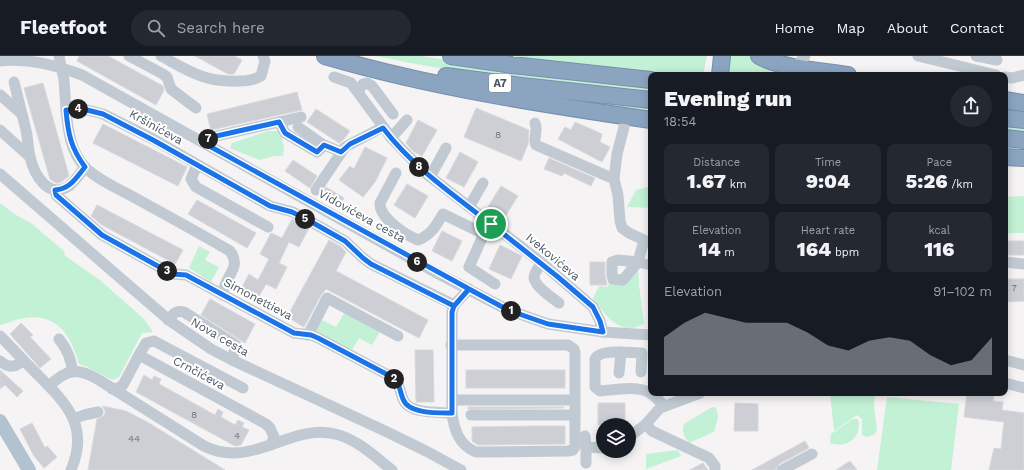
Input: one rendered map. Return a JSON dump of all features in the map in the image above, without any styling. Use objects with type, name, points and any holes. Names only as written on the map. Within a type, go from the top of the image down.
[{"type":"highway","points":[[326,56],[349,59],[408,77],[482,93],[648,120]]},
{"type":"highway","name":"A7","points":[[451,56],[512,65],[648,80]]},
{"type":"highway","points":[[710,72],[712,56]]},
{"type":"highway","points":[[720,72],[722,56]]},
{"type":"highway","points":[[759,56],[777,63],[792,66],[808,60],[840,72]]},
{"type":"highway","name":"A7","points":[[349,59],[458,78],[648,100]]},
{"type":"highway","points":[[1008,100],[1024,103]]},
{"type":"highway","points":[[1008,118],[1024,120]]},
{"type":"highway","points":[[1008,138],[1024,140]]},
{"type":"highway","points":[[1008,157],[1024,158]]},
{"type":"main road","points":[[0,421],[29,470]]},
{"type":"street","points":[[60,56],[67,127],[71,144],[76,156],[85,167],[111,185],[230,251],[234,257],[234,269],[224,285],[223,294]]},
{"type":"street","points":[[129,56],[163,74],[172,89],[196,108]]},
{"type":"street","points":[[161,56],[200,77],[235,82],[256,79],[261,76],[265,61],[263,56]]},
{"type":"street","points":[[918,56],[983,72]]},
{"type":"street","points":[[976,56],[997,58],[995,72]]},
{"type":"street","name":"Vidovićeva cesta","points":[[0,61],[27,60],[62,67],[82,75],[508,310],[548,324],[603,332],[648,335]]},
{"type":"street","points":[[1008,77],[1024,75]]},
{"type":"street","points":[[334,77],[351,83],[358,91],[363,84],[367,82],[372,86],[393,114]]},
{"type":"street","name":"Simonettieva","points":[[14,82],[35,174],[41,182],[47,187],[55,190],[56,195],[102,235],[172,274],[186,275],[294,333],[318,338],[392,377],[398,383],[406,406],[415,410],[452,413]]},
{"type":"street","name":"Ivekovićeva","points":[[358,91],[391,138],[424,172],[542,263],[593,307],[600,321],[603,332]]},
{"type":"street","points":[[0,95],[22,114]]},
{"type":"street","name":"Kršinićeva","points":[[66,110],[83,109],[103,114],[153,140],[270,206],[292,212],[308,220],[345,241],[371,264],[454,306]]},
{"type":"street","points":[[391,138],[407,120]]},
{"type":"street","points":[[202,142],[212,137],[279,122],[299,122],[324,145],[341,152]]},
{"type":"street","points":[[279,122],[285,133],[317,152],[324,145]]},
{"type":"street","points":[[535,123],[537,128],[534,143],[614,178]]},
{"type":"street","points":[[624,126],[617,154],[614,178],[618,195],[620,221],[622,228],[629,233],[648,241],[638,262],[648,264]]},
{"type":"street","points":[[316,190],[341,152],[350,144],[383,128]]},
{"type":"street","points":[[0,130],[30,156]]},
{"type":"street","points":[[430,177],[446,148]]},
{"type":"street","points":[[197,165],[191,179],[196,186],[268,227]]},
{"type":"street","points":[[55,190],[63,189],[69,186],[85,167]]},
{"type":"street","points":[[396,173],[380,203],[381,211],[390,221],[412,237],[418,240],[426,237],[435,228],[443,214],[484,234]]},
{"type":"street","name":"Nova cesta","points":[[0,174],[168,320],[198,341],[232,360],[385,431],[461,470]]},
{"type":"street","points":[[469,207],[484,183]]},
{"type":"street","points":[[491,224],[484,234],[469,267],[496,284]]},
{"type":"street","points":[[1008,262],[1024,264]]},
{"type":"street","points":[[542,263],[535,273],[534,278],[536,284],[559,303]]},
{"type":"street","points":[[451,345],[568,345],[574,349],[576,442],[573,450],[561,452],[476,452],[470,449],[458,437],[453,424],[452,413],[451,345],[451,320],[454,306],[469,289]]},
{"type":"street","points":[[308,335],[326,298],[398,336]]},
{"type":"street","points":[[168,320],[175,312],[184,312],[214,330],[236,345],[232,360]]},
{"type":"street","points":[[0,336],[61,399],[74,419],[78,440],[75,462],[72,470]]},
{"type":"street","points":[[59,339],[72,363],[72,372]]},
{"type":"street","points":[[112,389],[119,388],[123,385],[146,343],[154,341],[243,388]]},
{"type":"street","points":[[619,373],[621,352]]},
{"type":"street","points":[[641,372],[642,353],[602,353],[595,359],[595,387],[600,391],[637,388],[648,391]]},
{"type":"street","name":"Crnčićeva","points":[[139,355],[266,424],[270,428],[274,437],[271,445]]},
{"type":"street","points":[[0,361],[6,366],[11,366],[18,365],[23,360]]},
{"type":"street","points":[[1008,361],[1024,365]]},
{"type":"street","points":[[49,386],[61,375],[72,372],[86,374],[211,449],[224,453],[235,454],[245,452],[306,434],[320,432],[335,434],[351,440],[360,445],[392,470]]},
{"type":"street","points":[[1008,384],[1024,388]]},
{"type":"street","points":[[654,396],[664,405]]},
{"type":"street","points":[[636,432],[646,424],[664,405],[691,396]]},
{"type":"street","points":[[452,400],[575,400]]},
{"type":"street","points":[[74,419],[98,412]]},
{"type":"street","points":[[471,415],[575,415]]},
{"type":"street","points":[[646,424],[652,431],[709,458],[715,466],[715,470]]},
{"type":"street","points":[[585,436],[586,463]]},
{"type":"street","points":[[586,447],[596,448]]},
{"type":"street","points":[[782,470],[812,454]]},
{"type":"green space","points":[[376,56],[422,56],[492,68],[648,85],[648,94],[548,83],[410,63]]},
{"type":"green space","points":[[492,56],[707,56],[704,72],[648,72],[648,74]]},
{"type":"green space","points":[[727,56],[750,56],[756,60],[814,72],[726,72]]},
{"type":"green space","points":[[499,89],[648,108],[648,115]]},
{"type":"green space","points":[[1008,123],[1024,125],[1024,134],[1008,132]]},
{"type":"green space","points":[[268,131],[280,131],[284,146],[283,156],[274,156],[259,160],[230,148],[232,143]]},
{"type":"green space","points":[[648,187],[648,208],[627,207],[636,190]]},
{"type":"green space","points":[[1024,196],[1024,233],[1008,233],[1008,197]]},
{"type":"green space","points":[[0,203],[16,215],[31,223],[65,252],[64,255],[101,281],[144,319],[153,332],[142,333],[119,377],[112,380],[79,364],[72,344],[67,336],[54,323],[46,319],[36,317],[24,318],[0,325]]},
{"type":"green space","points":[[199,246],[210,252],[205,260],[219,267],[211,282],[189,268]]},
{"type":"green space","points":[[638,266],[644,324],[634,328],[625,328],[619,326],[609,318],[593,298],[599,286],[608,287],[609,282]]},
{"type":"green space","points":[[345,312],[380,331],[372,345],[359,338],[352,350],[315,333],[322,320],[336,327]]},
{"type":"green space","points":[[830,396],[875,396],[874,407],[877,430],[875,434],[867,437],[862,435],[862,419],[857,415],[834,431]]},
{"type":"green space","points":[[887,397],[959,404],[951,470],[877,470]]},
{"type":"green space","points":[[712,407],[715,407],[718,413],[718,420],[714,432],[689,443],[683,432],[684,424]]},
{"type":"green space","points":[[853,419],[858,419],[859,425],[856,436],[848,443],[830,443],[831,434]]},
{"type":"green space","points":[[678,450],[681,456],[646,469],[646,454]]},
{"type":"building","points":[[79,56],[108,56],[163,86],[164,90],[156,105],[77,61]]},
{"type":"building","points":[[195,56],[234,56],[242,60],[234,74],[228,74]]},
{"type":"building","points":[[43,83],[69,176],[60,183],[56,183],[50,179],[24,88]]},
{"type":"building","points":[[297,92],[302,110],[211,130],[207,114]]},
{"type":"building","points":[[476,108],[529,130],[528,144],[521,161],[464,137]]},
{"type":"building","points":[[316,109],[350,131],[339,143],[307,122]]},
{"type":"building","points":[[418,120],[437,130],[422,156],[414,152],[406,143]]},
{"type":"building","points":[[575,122],[602,134],[600,142],[610,147],[602,162],[558,139],[565,127],[571,130]]},
{"type":"building","points":[[103,124],[187,167],[178,186],[93,143]]},
{"type":"building","points":[[365,147],[387,158],[375,182],[363,197],[339,180],[350,166],[354,169]]},
{"type":"building","points":[[460,152],[478,162],[464,187],[446,178]]},
{"type":"building","points":[[549,158],[595,178],[591,186],[564,173],[562,176],[544,169]]},
{"type":"building","points":[[293,160],[317,176],[310,188],[285,171]]},
{"type":"building","points":[[407,184],[428,196],[415,218],[394,205]]},
{"type":"building","points":[[501,186],[518,196],[503,220],[486,210]]},
{"type":"building","points":[[326,187],[344,198],[340,206],[321,194]]},
{"type":"building","points":[[197,200],[256,233],[247,248],[188,214]]},
{"type":"building","points":[[97,205],[183,250],[175,264],[102,225],[91,216]]},
{"type":"building","points":[[292,219],[309,228],[299,247],[289,242],[279,263],[287,267],[276,289],[266,284],[258,298],[241,289],[249,274],[258,280],[269,259],[260,254],[271,233],[282,238]]},
{"type":"building","points":[[442,231],[462,241],[452,261],[432,251]]},
{"type":"building","points":[[329,240],[341,247],[346,252],[336,271],[428,320],[419,338],[326,289],[321,295],[304,327],[287,317]]},
{"type":"building","points":[[1008,241],[1024,241],[1024,255],[1008,255]]},
{"type":"building","points":[[500,245],[522,256],[511,279],[489,269]]},
{"type":"building","points":[[590,262],[605,262],[607,285],[590,285]]},
{"type":"building","points":[[1008,279],[1024,279],[1024,301],[1008,302]]},
{"type":"building","points":[[210,299],[255,324],[245,343],[201,315]]},
{"type":"building","points":[[21,323],[33,335],[30,337],[51,359],[40,368],[10,334]]},
{"type":"building","points":[[415,350],[433,350],[434,402],[416,402]]},
{"type":"building","points":[[0,370],[23,391],[17,397],[5,385],[0,389]]},
{"type":"building","points":[[466,370],[565,370],[565,388],[466,388]]},
{"type":"building","points":[[144,375],[152,380],[154,376],[161,379],[159,384],[215,415],[218,409],[223,412],[221,417],[235,425],[238,420],[244,423],[242,427],[249,430],[241,445],[235,446],[136,392]]},
{"type":"building","points":[[967,396],[994,396],[993,401],[1003,402],[1002,410],[1024,413],[1024,470],[989,470],[994,448],[1001,449],[1004,422],[964,417]]},
{"type":"building","points":[[598,403],[625,403],[625,418],[598,418]]},
{"type":"building","points":[[735,403],[758,404],[758,431],[734,431]]},
{"type":"building","points":[[102,406],[126,411],[149,423],[225,470],[88,470],[97,419],[105,414],[105,410]]},
{"type":"building","points":[[468,407],[564,407],[564,408],[468,409]]},
{"type":"building","points":[[32,423],[45,448],[47,446],[57,457],[44,468],[34,456],[20,429]]},
{"type":"building","points":[[565,426],[565,444],[478,445],[472,441],[472,427]]},
{"type":"building","points":[[805,441],[809,448],[779,464],[775,470],[752,470]]},
{"type":"building","points":[[850,461],[857,470],[836,470]]},
{"type":"building","points":[[703,463],[708,470],[690,470]]},
{"type":"route","points":[[491,224],[424,172],[392,140],[383,128],[350,144],[341,152],[324,145],[317,152],[285,133],[279,122],[212,137],[202,142],[435,272],[469,289],[460,299],[454,306],[371,264],[345,241],[308,220],[292,212],[270,206],[153,140],[103,114],[83,109],[66,110],[67,127],[71,144],[76,156],[85,167],[69,186],[63,189],[55,190],[56,195],[102,235],[112,242],[172,274],[186,275],[294,333],[311,335],[318,338],[357,360],[392,377],[398,383],[406,406],[415,410],[452,413],[452,312],[454,306],[469,289],[508,310],[548,324],[603,332],[597,313],[593,307],[583,300],[536,258],[491,224]]}]
